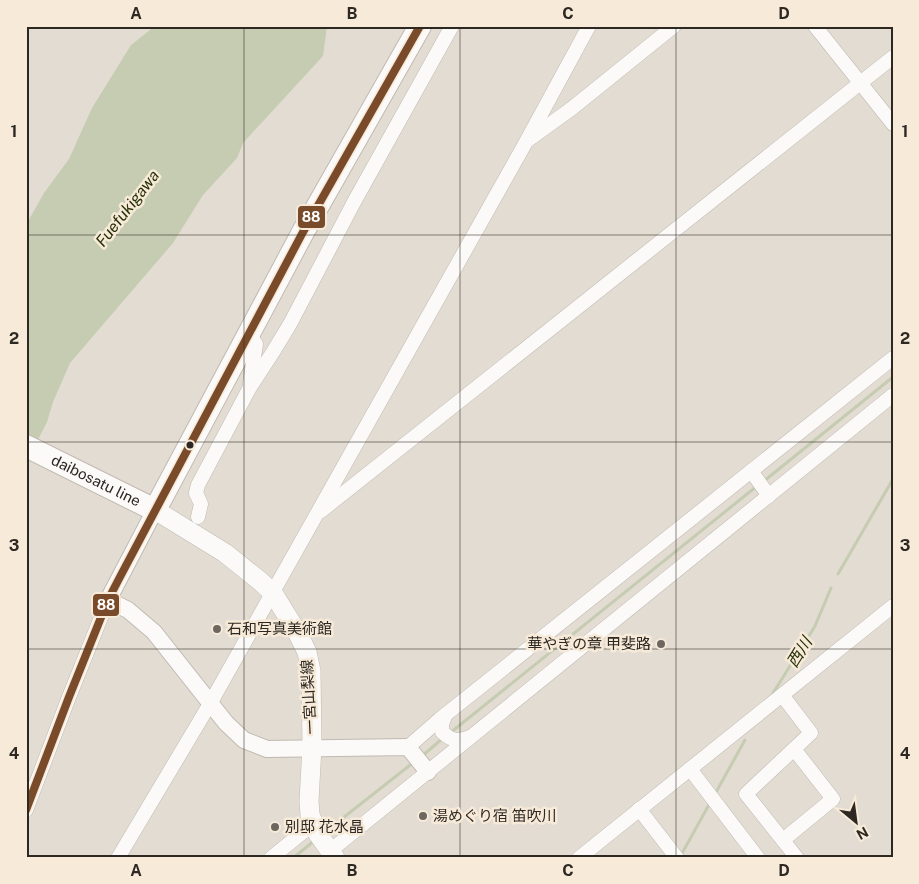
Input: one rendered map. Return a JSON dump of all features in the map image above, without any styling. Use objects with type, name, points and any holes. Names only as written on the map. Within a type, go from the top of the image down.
[{"type":"highway","name":"daibosatu line","points":[[26,446],[146,506],[249,334],[303,232],[420,26]]},
{"type":"main road","name":"一宮山梨線","points":[[146,506],[225,553],[273,592],[298,632],[310,661],[312,747],[309,801],[324,842]]},
{"type":"street","points":[[198,518],[201,504],[196,492],[198,485],[248,389],[274,352],[290,324],[354,202],[452,26]]},
{"type":"street","points":[[118,858],[211,702],[526,142],[588,26]]},
{"type":"street","points":[[526,142],[571,109],[674,26]]},
{"type":"street","points":[[815,26],[893,124]]},
{"type":"street","points":[[315,516],[893,56]]},
{"type":"street","points":[[248,389],[256,344],[249,334]]},
{"type":"street","points":[[271,858],[324,842],[418,760],[446,714],[893,358]]},
{"type":"street","points":[[108,600],[128,610],[154,632],[226,723],[244,740],[267,749],[312,747],[418,760],[471,737],[893,395]]},
{"type":"street","points":[[751,472],[769,496]]},
{"type":"street","points":[[26,810],[58,724],[146,506]]},
{"type":"street","points":[[579,858],[893,606]]},
{"type":"street","points":[[782,695],[811,733],[746,794],[798,858]]},
{"type":"street","points":[[446,714],[442,724],[442,732],[450,739],[459,742],[471,737]]},
{"type":"street","points":[[783,840],[833,799],[794,749]]},
{"type":"street","points":[[690,769],[758,858]]},
{"type":"street","points":[[639,809],[677,858]]},
{"type":"water","name":"Fuefukigawa","points":[[155,26],[327,26],[323,56],[243,143],[237,158],[203,195],[173,243],[70,363],[53,402],[47,422],[26,463],[26,225],[44,193],[69,159],[92,108],[131,45]]},
{"type":"waterway","points":[[764,481],[893,377]]},
{"type":"waterway","name":"西川","points":[[838,574],[893,479]]},
{"type":"waterway","points":[[450,733],[757,486]]},
{"type":"waterway","name":"西川","points":[[770,698],[815,626],[831,588]]},
{"type":"waterway","points":[[421,757],[443,738]]},
{"type":"waterway","name":"西川","points":[[715,794],[745,740]]},
{"type":"waterway","points":[[325,832],[414,762]]},
{"type":"waterway","name":"西川","points":[[680,857],[711,801]]},
{"type":"waterway","points":[[293,858],[314,841]]},
{"type":"transit line","name":"88","points":[[26,810],[108,600],[303,232],[420,26]]},
{"type":"place","name":"石和写真美術館","points":[[217,629]]},
{"type":"place","name":"華やぎの章 甲斐路","points":[[661,644]]},
{"type":"place","name":"湯めぐり宿 笛吹川","points":[[423,816]]},
{"type":"place","name":"別邸 花水晶","points":[[275,827]]}]
